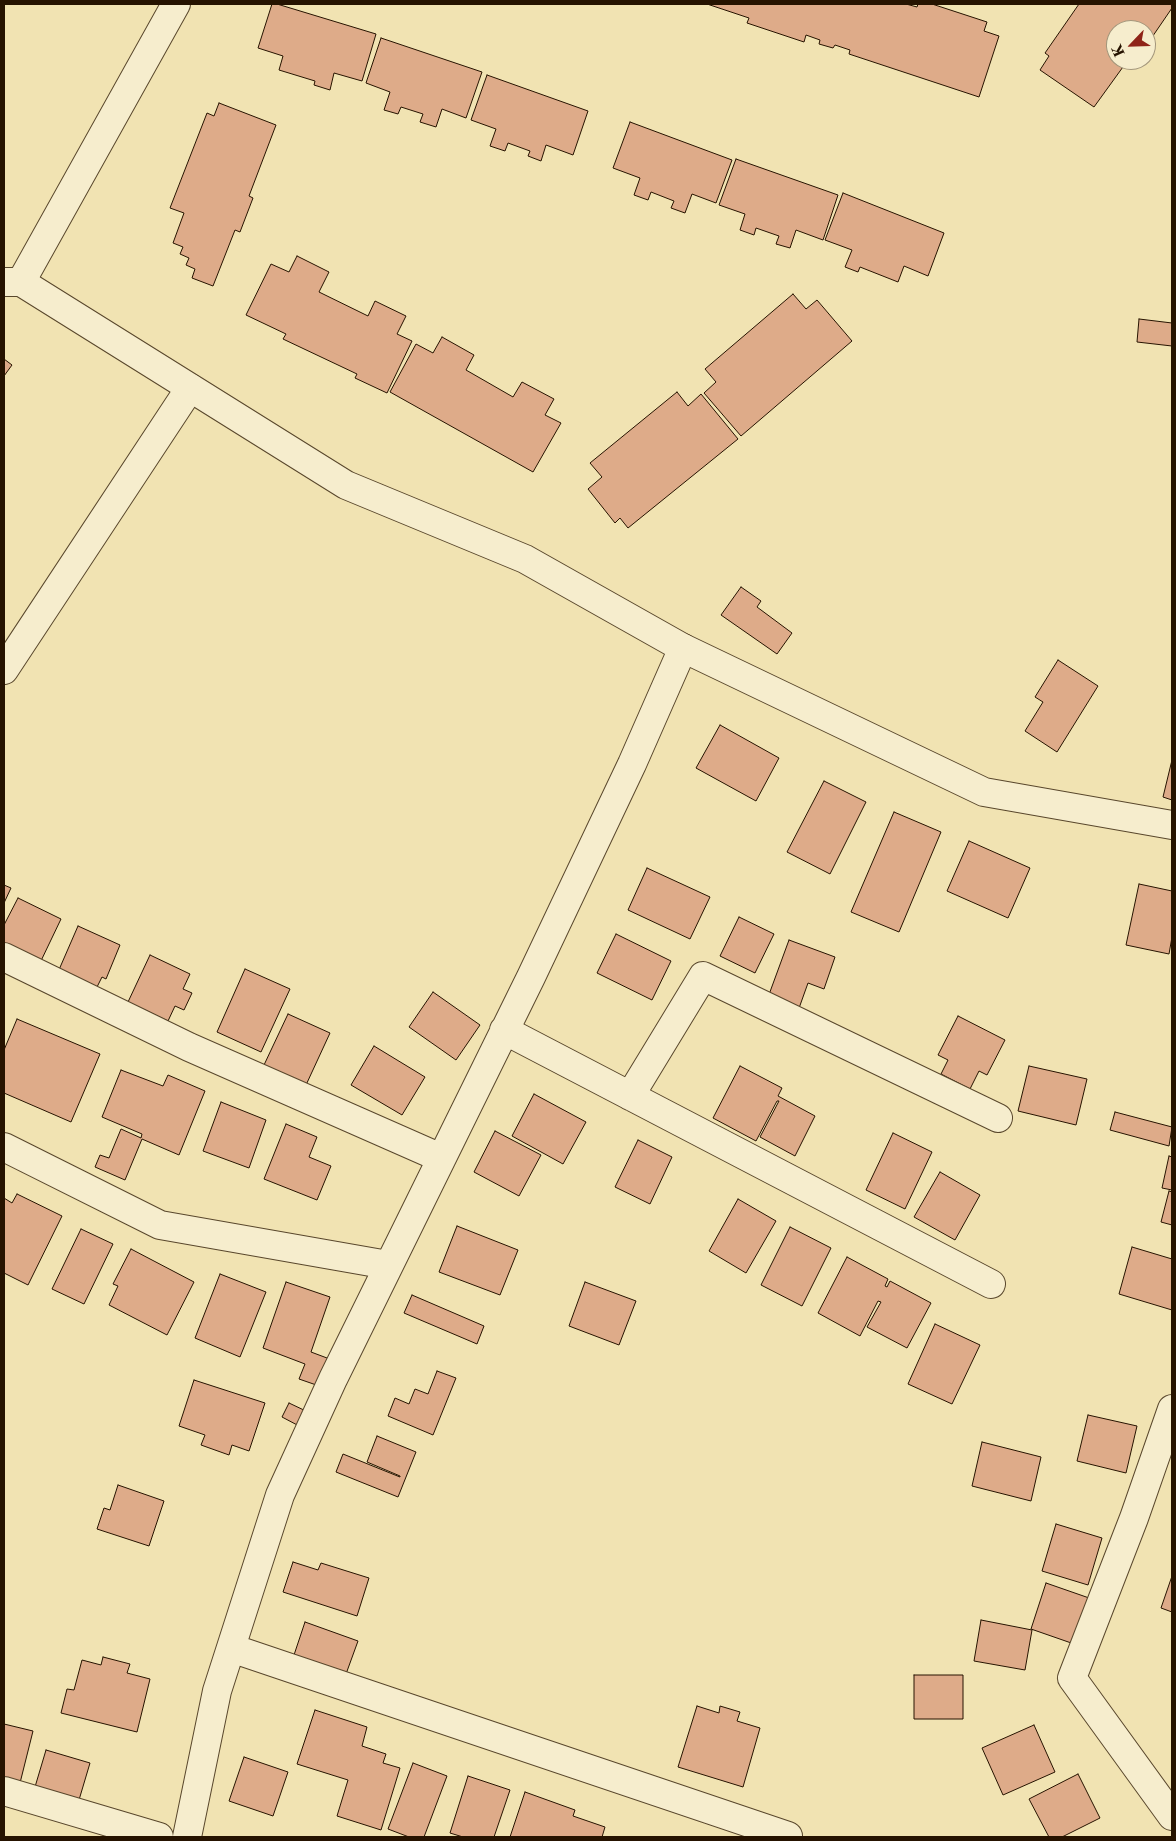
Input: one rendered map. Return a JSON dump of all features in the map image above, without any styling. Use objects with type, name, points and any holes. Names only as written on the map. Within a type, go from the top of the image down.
[{"type":"street","points":[[176,4],[12,282],[190,388],[346,485],[525,559],[683,648],[984,792],[1172,825]]},
{"type":"street","points":[[4,670],[190,388]]},
{"type":"street","points":[[187,1837],[217,1691],[280,1495],[388,1265],[628,773],[683,648]]},
{"type":"street","points":[[4,957],[190,1047],[441,1158]]},
{"type":"street","points":[[630,1096],[703,976],[998,1118]]},
{"type":"street","points":[[504,1030],[991,1284]]},
{"type":"street","points":[[4,1147],[160,1225],[388,1265]]},
{"type":"street","points":[[1172,1409],[1134,1518],[1072,1678],[1172,1816]]},
{"type":"street","points":[[232,1648],[788,1836]]},
{"type":"street","points":[[4,1792],[159,1837]]},
{"type":"building","points":[[272,4],[376,34],[362,81],[334,73],[330,90],[314,85],[315,81],[279,70],[283,56],[258,48]]},
{"type":"building","points":[[707,4],[906,4],[917,7],[918,4],[932,4],[987,22],[984,31],[999,36],[979,97],[849,54],[850,50],[835,45],[833,48],[819,44],[820,40],[806,35],[804,42],[747,23],[749,18]]},
{"type":"building","points":[[1079,4],[1172,4],[1172,8],[1156,31],[1156,20],[1106,20],[1106,70],[1121,70],[1094,107],[1040,70],[1049,56],[1045,53]]},
{"type":"building","points":[[381,38],[482,72],[466,118],[442,109],[436,127],[420,122],[423,114],[401,107],[398,114],[384,110],[390,92],[366,83]]},
{"type":"building","points":[[487,75],[588,111],[573,155],[546,145],[541,161],[528,156],[530,151],[508,143],[505,151],[490,146],[496,129],[471,120]]},
{"type":"building","points":[[219,103],[276,125],[249,196],[253,198],[240,232],[235,230],[213,286],[192,278],[195,269],[186,265],[189,258],[180,254],[183,247],[173,243],[184,213],[170,208],[207,113],[214,116]]},
{"type":"building","points":[[630,122],[732,160],[716,203],[692,194],[685,213],[671,208],[674,201],[651,192],[648,200],[634,195],[640,178],[613,168]]},
{"type":"building","points":[[736,159],[838,195],[823,240],[796,230],[790,248],[776,244],[779,236],[756,228],[754,235],[740,230],[745,214],[719,205]]},
{"type":"building","points":[[843,193],[944,233],[928,276],[904,266],[898,282],[860,267],[858,272],[845,267],[852,250],[825,240]]},
{"type":"building","points":[[297,256],[329,272],[319,292],[368,316],[375,301],[406,316],[397,334],[412,341],[387,393],[355,378],[357,374],[283,339],[286,334],[246,315],[271,264],[289,272]]},
{"type":"building","points":[[793,294],[806,309],[817,300],[852,341],[741,436],[704,393],[716,382],[705,369]]},
{"type":"building","points":[[1139,319],[1172,323],[1172,346],[1137,342]]},
{"type":"building","points":[[442,337],[474,355],[466,370],[513,397],[522,382],[554,399],[545,415],[561,423],[533,472],[390,392],[416,344],[433,353]]},
{"type":"building","points":[[4,359],[12,365],[4,376]]},
{"type":"building","points":[[677,392],[688,406],[701,394],[738,439],[628,528],[620,518],[615,523],[588,489],[602,477],[590,463]]},
{"type":"building","points":[[741,587],[761,601],[757,607],[792,633],[777,654],[721,615]]},
{"type":"building","points":[[1058,660],[1098,686],[1057,752],[1025,731],[1043,702],[1035,697]]},
{"type":"building","points":[[720,725],[779,758],[756,801],[696,768]]},
{"type":"building","points":[[1172,760],[1172,800],[1163,797]]},
{"type":"building","points":[[824,781],[866,802],[830,874],[787,852]]},
{"type":"building","points":[[894,812],[941,832],[899,932],[851,912]]},
{"type":"building","points":[[969,841],[1030,868],[1008,918],[947,891]]},
{"type":"building","points":[[647,868],[710,897],[690,939],[628,910]]},
{"type":"building","points":[[1139,884],[1172,891],[1172,937],[1169,954],[1126,945]]},
{"type":"building","points":[[4,885],[11,888],[4,903]]},
{"type":"building","points":[[18,898],[61,919],[39,965],[4,947],[4,925]]},
{"type":"building","points":[[739,917],[774,934],[755,973],[720,956]]},
{"type":"building","points":[[78,926],[120,945],[106,979],[102,977],[96,989],[58,972]]},
{"type":"building","points":[[616,934],[671,961],[652,1000],[597,973]]},
{"type":"building","points":[[789,940],[835,957],[824,989],[808,983],[798,1011],[767,1000]]},
{"type":"building","points":[[150,955],[190,974],[183,989],[192,993],[184,1010],[175,1006],[168,1021],[128,1002]]},
{"type":"building","points":[[245,969],[290,989],[261,1052],[217,1032]]},
{"type":"building","points":[[433,992],[480,1025],[456,1060],[409,1027]]},
{"type":"building","points":[[288,1014],[330,1033],[306,1085],[264,1065]]},
{"type":"building","points":[[958,1016],[1005,1040],[987,1075],[979,1071],[970,1089],[941,1074],[948,1060],[938,1055]]},
{"type":"building","points":[[17,1019],[100,1054],[71,1122],[4,1093],[4,1050]]},
{"type":"building","points":[[374,1046],[425,1077],[402,1115],[351,1085]]},
{"type":"building","points":[[740,1066],[782,1088],[778,1096],[815,1116],[795,1156],[760,1137],[779,1101],[777,1101],[756,1141],[713,1118]]},
{"type":"building","points":[[1029,1066],[1087,1079],[1076,1125],[1018,1111]]},
{"type":"building","points":[[121,1070],[163,1086],[168,1075],[205,1091],[179,1155],[142,1139],[125,1180],[95,1167],[100,1155],[109,1158],[121,1129],[141,1138],[142,1134],[102,1117]]},
{"type":"building","points":[[534,1094],[586,1122],[563,1164],[512,1136]]},
{"type":"building","points":[[221,1102],[266,1120],[249,1168],[203,1151]]},
{"type":"building","points":[[1115,1112],[1172,1127],[1169,1146],[1110,1130]]},
{"type":"building","points":[[286,1124],[317,1137],[309,1157],[331,1166],[317,1200],[264,1179]]},
{"type":"building","points":[[495,1131],[541,1155],[519,1196],[474,1172]]},
{"type":"building","points":[[893,1133],[932,1152],[905,1209],[866,1190]]},
{"type":"building","points":[[638,1140],[672,1157],[650,1204],[615,1187]]},
{"type":"building","points":[[1169,1156],[1172,1157],[1172,1190],[1162,1188]]},
{"type":"building","points":[[940,1172],[980,1195],[955,1240],[914,1217]]},
{"type":"building","points":[[1169,1191],[1172,1192],[1172,1225],[1161,1222]]},
{"type":"building","points":[[17,1194],[62,1216],[28,1285],[4,1273],[4,1198],[12,1203]]},
{"type":"building","points":[[738,1199],[776,1221],[746,1273],[709,1251]]},
{"type":"building","points":[[457,1226],[518,1250],[500,1295],[439,1272]]},
{"type":"building","points":[[790,1227],[831,1248],[802,1306],[761,1285]]},
{"type":"building","points":[[81,1229],[113,1244],[84,1304],[52,1289]]},
{"type":"building","points":[[1132,1247],[1172,1259],[1172,1310],[1119,1294]]},
{"type":"building","points":[[131,1249],[194,1282],[167,1335],[109,1305],[118,1286],[113,1284]]},
{"type":"building","points":[[847,1257],[888,1279],[885,1286],[887,1287],[890,1281],[931,1303],[907,1348],[867,1327],[881,1302],[878,1301],[860,1336],[818,1313]]},
{"type":"building","points":[[220,1274],[266,1292],[240,1357],[195,1338]]},
{"type":"building","points":[[286,1282],[330,1297],[311,1352],[335,1361],[325,1388],[299,1379],[305,1364],[263,1348]]},
{"type":"building","points":[[585,1282],[636,1301],[619,1345],[569,1326]]},
{"type":"building","points":[[412,1295],[484,1326],[477,1344],[404,1313]]},
{"type":"building","points":[[935,1324],[980,1345],[952,1404],[908,1384]]},
{"type":"building","points":[[437,1371],[456,1378],[433,1435],[388,1416],[395,1398],[409,1404],[415,1389],[428,1394]]},
{"type":"building","points":[[194,1380],[265,1403],[249,1451],[232,1445],[229,1455],[201,1445],[205,1435],[179,1426]]},
{"type":"building","points":[[289,1403],[308,1412],[301,1427],[282,1417]]},
{"type":"building","points":[[1088,1415],[1137,1426],[1126,1473],[1077,1461]]},
{"type":"building","points":[[377,1436],[416,1452],[398,1497],[336,1472],[343,1454],[400,1477],[367,1462]]},
{"type":"building","points":[[982,1442],[1041,1457],[1031,1501],[972,1486]]},
{"type":"building","points":[[118,1485],[164,1501],[149,1546],[97,1529],[104,1508],[110,1510]]},
{"type":"building","points":[[1056,1524],[1102,1538],[1088,1585],[1042,1571]]},
{"type":"building","points":[[293,1562],[318,1570],[321,1563],[369,1578],[357,1616],[283,1592]]},
{"type":"building","points":[[1172,1576],[1172,1612],[1161,1608]]},
{"type":"building","points":[[1046,1583],[1092,1599],[1077,1645],[1031,1629]]},
{"type":"building","points":[[981,1620],[1032,1630],[1025,1670],[974,1661]]},
{"type":"building","points":[[305,1622],[358,1641],[346,1674],[294,1655]]},
{"type":"building","points":[[103,1657],[130,1664],[127,1673],[150,1679],[137,1732],[61,1713],[67,1689],[74,1690],[82,1660],[101,1665]]},
{"type":"building","points":[[914,1675],[963,1675],[963,1719],[914,1719]]},
{"type":"building","points":[[697,1706],[719,1713],[720,1706],[740,1712],[737,1721],[760,1728],[743,1787],[678,1767]]},
{"type":"building","points":[[315,1710],[367,1727],[362,1746],[386,1754],[383,1763],[400,1768],[381,1830],[337,1816],[348,1780],[297,1764]]},
{"type":"building","points":[[4,1724],[33,1731],[20,1783],[4,1779]]},
{"type":"building","points":[[1034,1725],[1055,1772],[1003,1795],[982,1748]]},
{"type":"building","points":[[46,1750],[90,1763],[76,1810],[32,1797]]},
{"type":"building","points":[[244,1757],[288,1772],[273,1816],[229,1801]]},
{"type":"building","points":[[413,1763],[447,1776],[424,1837],[409,1837],[388,1829]]},
{"type":"building","points":[[1078,1774],[1100,1818],[1062,1837],[1049,1837],[1029,1799]]},
{"type":"building","points":[[468,1776],[510,1790],[494,1837],[463,1837],[450,1833]]},
{"type":"building","points":[[525,1792],[575,1810],[573,1816],[605,1827],[602,1837],[510,1837]]}]
